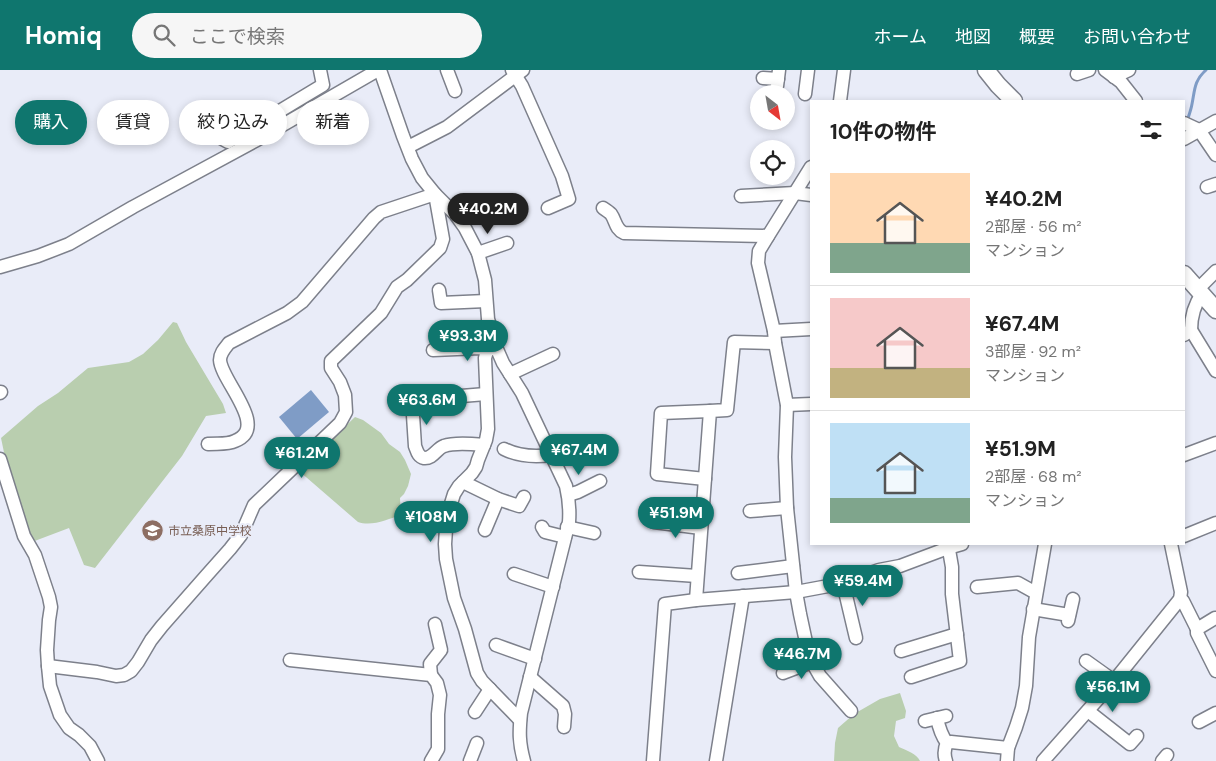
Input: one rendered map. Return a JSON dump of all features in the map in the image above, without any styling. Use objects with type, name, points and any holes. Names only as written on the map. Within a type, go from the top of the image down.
[{"type":"main road","points":[[986,70],[1013,100]]},
{"type":"main road","points":[[1185,275],[1216,310]]},
{"type":"street","points":[[287,107],[323,85],[320,70]]},
{"type":"street","points":[[0,267],[38,256],[69,244],[379,70],[412,160],[435,194],[455,214],[465,228],[478,253],[485,280],[492,349],[522,393],[566,486],[568,495],[570,510],[566,532],[520,720],[520,747],[524,761]]},
{"type":"street","points":[[447,70],[455,91]]},
{"type":"street","points":[[805,94],[808,70]]},
{"type":"street","points":[[840,100],[844,70]]},
{"type":"street","points":[[1110,74],[1129,70]]},
{"type":"street","points":[[408,147],[447,127],[517,72],[527,110],[547,158],[562,176],[569,199],[548,208]]},
{"type":"street","points":[[1110,74],[1121,82],[1135,100]]},
{"type":"street","points":[[762,78],[778,78]]},
{"type":"street","points":[[1185,138],[1216,121]]},
{"type":"street","points":[[1185,123],[1199,130],[1216,155]]},
{"type":"street","points":[[810,169],[759,251],[758,263],[787,405],[785,457],[787,508],[796,592],[804,633],[812,662],[820,676],[851,711]]},
{"type":"street","points":[[741,196],[795,193],[810,195]]},
{"type":"street","points":[[208,444],[234,442],[242,438],[247,429],[248,418],[220,360],[222,351],[229,343],[287,313],[302,302],[374,218],[382,212],[435,194]]},
{"type":"street","points":[[48,666],[116,676],[124,675],[131,670],[162,626],[241,535],[254,505],[340,423],[346,412],[346,395],[331,368],[331,361],[381,313],[397,287],[407,280],[440,248],[443,239],[435,194]]},
{"type":"street","points":[[603,208],[610,213],[617,227],[624,233],[768,236]]},
{"type":"street","points":[[478,253],[507,243]]},
{"type":"street","points":[[1216,271],[1200,291],[1188,332],[1216,370]]},
{"type":"street","points":[[439,290],[441,303],[486,301]]},
{"type":"street","points":[[705,479],[657,474],[661,414],[727,410],[734,342],[774,337],[810,329]]},
{"type":"street","points":[[433,350],[492,349]]},
{"type":"street","points":[[492,349],[485,358],[488,429],[476,467],[454,494],[449,510],[445,544],[446,559],[454,598],[477,673],[482,681],[520,720]]},
{"type":"street","points":[[510,374],[552,354]]},
{"type":"street","points":[[484,445],[445,445],[426,458],[421,457],[417,453],[415,446],[412,400],[486,394]]},
{"type":"street","points":[[787,405],[810,404]]},
{"type":"street","points":[[696,600],[710,411]]},
{"type":"street","points":[[1185,455],[1216,443]]},
{"type":"street","points":[[504,449],[512,453],[551,455]]},
{"type":"street","points":[[0,459],[24,536],[35,555],[49,597],[51,607],[47,650],[50,686],[60,715],[69,728],[90,746],[98,761]]},
{"type":"street","points":[[568,495],[600,481]]},
{"type":"street","points":[[463,482],[498,499],[519,506],[524,497]]},
{"type":"street","points":[[485,530],[498,499]]},
{"type":"street","points":[[750,511],[787,508]]},
{"type":"street","points":[[654,522],[701,528]]},
{"type":"street","points":[[1185,536],[1216,522]]},
{"type":"street","points":[[542,527],[545,532],[594,533]]},
{"type":"street","points":[[1007,761],[1008,748],[1016,727],[1026,686],[1029,637],[1045,545]]},
{"type":"street","points":[[1044,760],[1114,681],[1180,599],[1181,592],[1171,545]]},
{"type":"street","points":[[653,761],[666,604],[796,592],[843,583],[879,570],[900,566],[948,546],[952,567],[952,594],[960,661],[911,677]]},
{"type":"street","points":[[738,573],[793,566]]},
{"type":"street","points":[[639,572],[697,576]]},
{"type":"street","points":[[514,574],[553,586]]},
{"type":"street","points":[[977,587],[1018,582],[1036,593]]},
{"type":"street","points":[[843,583],[856,638]]},
{"type":"street","points":[[716,761],[724,680],[743,596]]},
{"type":"street","points":[[1033,609],[1068,618],[1073,599]]},
{"type":"street","points":[[1180,599],[1183,601],[1216,671]]},
{"type":"street","points":[[1197,629],[1215,618]]},
{"type":"street","points":[[431,761],[438,749],[440,695],[437,683],[431,675],[430,664],[440,650],[435,624]]},
{"type":"street","points":[[900,650],[957,634]]},
{"type":"street","points":[[496,645],[535,658]]},
{"type":"street","points":[[290,660],[431,675]]},
{"type":"street","points":[[1086,661],[1114,681]]},
{"type":"street","points":[[783,673],[812,662]]},
{"type":"street","points":[[530,677],[563,706],[565,714],[564,727]]},
{"type":"street","points":[[475,712],[490,689]]},
{"type":"street","points":[[1088,711],[1130,744],[1138,736]]},
{"type":"street","points":[[1199,722],[1216,713]]},
{"type":"street","points":[[936,718],[939,729],[947,744]]},
{"type":"street","points":[[946,761],[944,754],[945,746],[951,742],[1008,748]]},
{"type":"street","points":[[474,760],[477,743]]},
{"type":"green space","points":[[173,322],[177,323],[186,342],[223,404],[226,413],[206,416],[182,456],[95,568],[84,565],[69,528],[32,542],[6,462],[1,438],[38,406],[58,393],[88,368],[129,362],[143,354]]},
{"type":"green space","points":[[355,417],[363,420],[381,433],[389,444],[400,452],[405,460],[411,474],[408,486],[400,498],[401,515],[369,524],[358,522],[299,471]]},
{"type":"green space","points":[[900,693],[906,711],[905,718],[896,721],[894,736],[899,747],[914,754],[920,761],[834,761],[838,728],[854,714],[880,699]]},
{"type":"water","points":[[311,390],[329,412],[297,439],[279,417]]},
{"type":"waterway","points":[[1187,121],[1196,86],[1199,78],[1206,70]]},
{"type":"place","name":"市立桑原中学校","points":[[152,531]]}]
